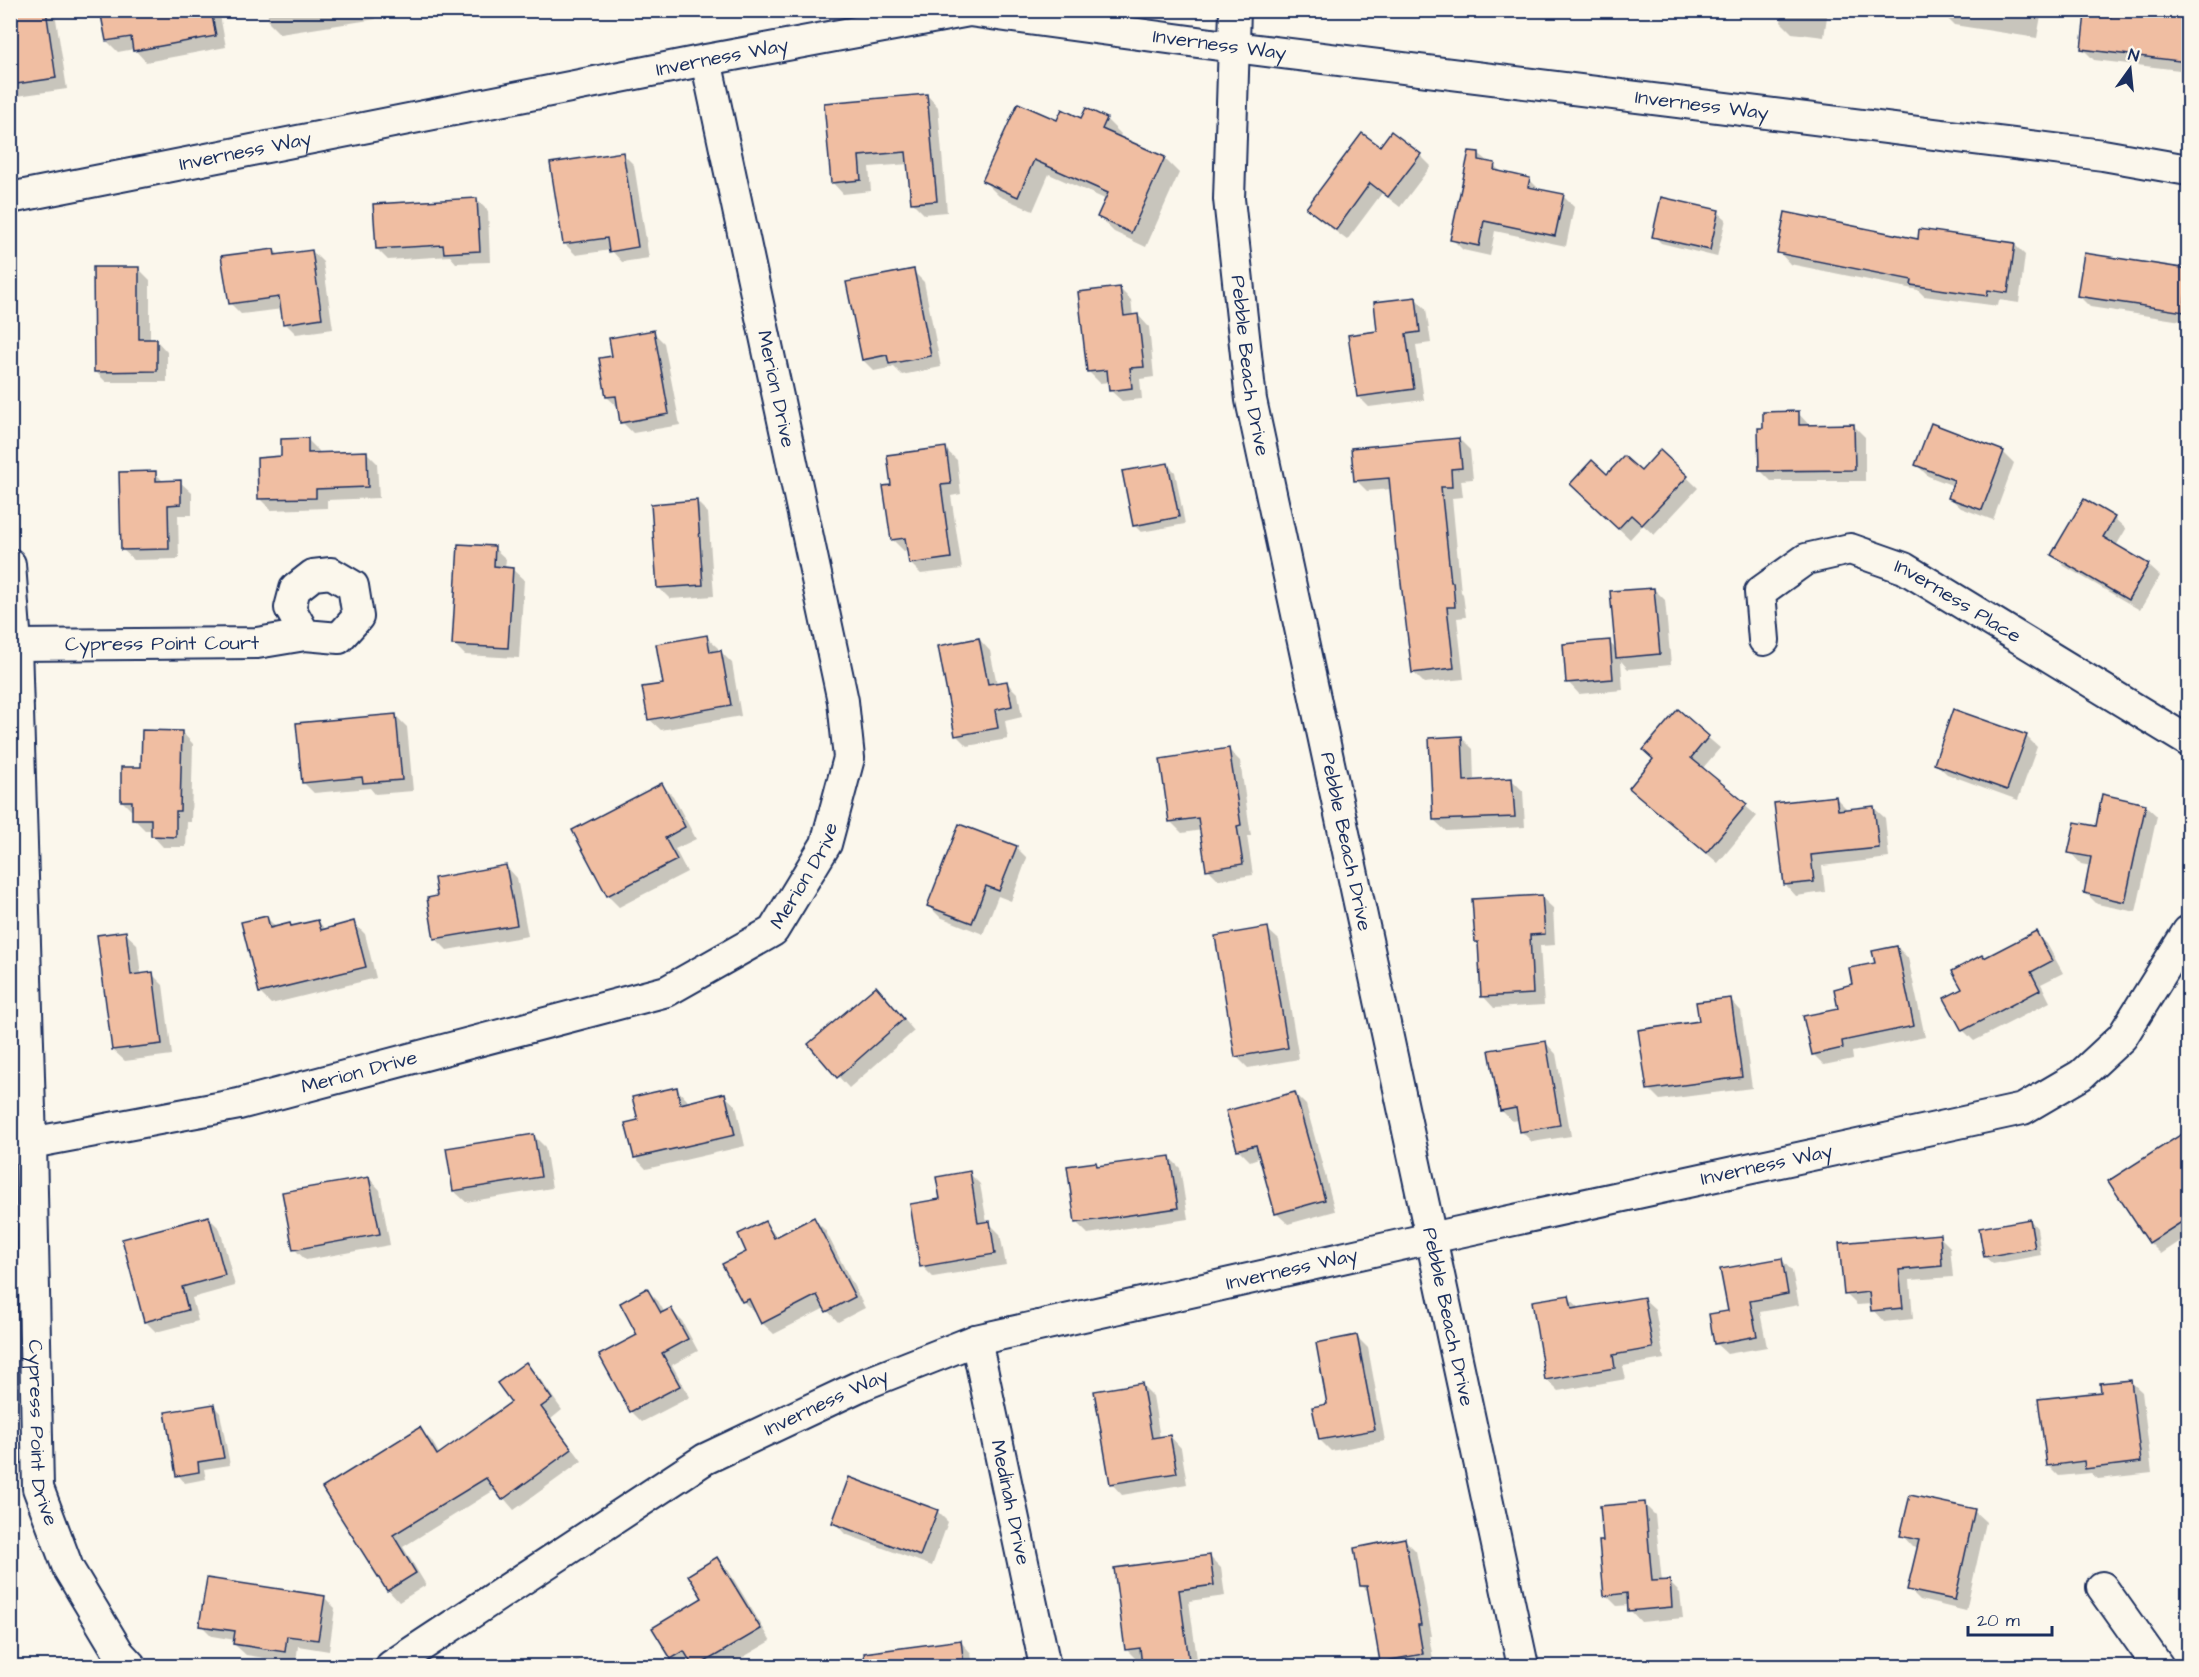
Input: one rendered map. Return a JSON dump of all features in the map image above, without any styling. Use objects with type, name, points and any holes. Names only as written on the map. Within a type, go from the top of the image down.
[{"type":"street","name":"Pebble Beach Drive","points":[[1235,10],[1229,199],[1251,400],[1522,1666]]},
{"type":"street","name":"Inverness Way","points":[[10,198],[706,60],[969,11],[1233,47],[2103,155],[2188,170]]},
{"type":"street","name":"Merion Drive","points":[[31,1143],[239,1104],[667,991],[773,931],[826,844],[849,758],[843,702],[706,60]]},
{"type":"street","name":"Inverness Place","points":[[1764,640],[1760,591],[1806,559],[1850,549],[1904,568],[2188,741]]},
{"type":"street","name":"Cypress Point Drive","points":[[10,564],[16,645],[31,1143],[38,1488],[68,1568],[119,1653],[131,1666]]},
{"type":"street","name":"Cypress Point Court","points":[[16,645],[257,643],[305,635]]},
{"type":"street","name":"Inverness Way","points":[[392,1666],[705,1459],[862,1385],[976,1340],[2022,1109],[2081,1075],[2122,1037],[2188,931]]},
{"type":"street","name":"Medinah Drive","points":[[976,1340],[1045,1666]]},
{"type":"street","points":[[2102,1587],[2158,1666]]},
{"type":"building","points":[[46,10],[56,78],[10,85],[10,12]]},
{"type":"building","points":[[100,10],[211,10],[216,36],[133,51],[131,37],[106,41]]},
{"type":"building","points":[[2112,10],[2188,10],[2187,62],[2081,49],[2085,14],[2111,17]]},
{"type":"building","points":[[927,94],[937,201],[911,203],[906,152],[859,156],[861,180],[831,183],[824,103]]},
{"type":"building","points":[[1018,103],[1057,120],[1062,109],[1081,118],[1086,108],[1107,118],[1102,129],[1165,157],[1131,233],[1097,217],[1108,193],[1034,160],[1018,197],[982,181]]},
{"type":"building","points":[[1391,131],[1421,154],[1388,197],[1370,183],[1336,230],[1306,208],[1362,133],[1380,146]]},
{"type":"building","points":[[1469,151],[1479,152],[1479,160],[1495,163],[1494,170],[1530,178],[1528,187],[1564,194],[1555,236],[1484,221],[1479,246],[1450,240]]},
{"type":"building","points":[[623,152],[638,247],[609,252],[607,238],[563,244],[550,163]]},
{"type":"building","points":[[1661,197],[1719,210],[1710,250],[1652,237]]},
{"type":"building","points":[[477,198],[480,251],[444,253],[443,245],[376,249],[373,204]]},
{"type":"building","points":[[1785,212],[1918,239],[1919,229],[2015,243],[2008,293],[1988,290],[1987,296],[1911,285],[1912,280],[1777,253]]},
{"type":"building","points":[[274,249],[275,255],[312,250],[322,318],[283,324],[279,297],[229,304],[221,256]]},
{"type":"building","points":[[2084,253],[2188,269],[2184,312],[2077,296]]},
{"type":"building","points":[[93,267],[139,267],[139,339],[157,339],[157,371],[94,372]]},
{"type":"building","points":[[914,269],[931,356],[889,364],[887,355],[862,360],[846,282]]},
{"type":"building","points":[[1120,287],[1124,316],[1138,314],[1144,367],[1130,368],[1132,388],[1109,391],[1107,370],[1087,372],[1078,292]]},
{"type":"building","points":[[1416,297],[1420,332],[1406,334],[1414,389],[1357,397],[1348,335],[1377,331],[1374,302]]},
{"type":"building","points":[[654,330],[669,414],[620,423],[616,396],[606,397],[599,358],[612,356],[609,338]]},
{"type":"building","points":[[1799,411],[1799,425],[1854,424],[1855,470],[1759,471],[1758,428],[1763,428],[1763,412]]},
{"type":"building","points":[[1931,423],[2004,451],[1982,510],[1948,498],[1954,480],[1915,465]]},
{"type":"building","points":[[308,438],[308,453],[367,451],[368,487],[316,489],[316,498],[258,499],[257,458],[281,456],[281,439]]},
{"type":"building","points":[[1459,438],[1462,468],[1451,469],[1452,487],[1441,487],[1455,607],[1447,607],[1454,668],[1412,673],[1389,478],[1354,481],[1351,448]]},
{"type":"building","points":[[946,447],[951,484],[941,485],[951,558],[909,564],[905,538],[891,540],[883,486],[891,485],[887,455]]},
{"type":"building","points":[[1660,450],[1688,476],[1642,525],[1631,515],[1618,529],[1570,484],[1592,460],[1607,474],[1624,456],[1641,471]]},
{"type":"building","points":[[1168,463],[1179,517],[1133,526],[1122,471]]},
{"type":"building","points":[[156,471],[156,481],[181,480],[181,504],[168,505],[169,549],[121,550],[119,472]]},
{"type":"building","points":[[2084,499],[2115,517],[2103,537],[2149,564],[2128,600],[2051,555]]},
{"type":"building","points":[[697,500],[703,585],[657,588],[651,504]]},
{"type":"building","points":[[458,544],[495,546],[494,566],[513,568],[508,648],[452,645]]},
{"type":"building","points":[[1654,588],[1660,654],[1616,658],[1610,591]]},
{"type":"building","points":[[707,635],[710,652],[721,650],[731,705],[648,720],[642,687],[663,684],[656,644]]},
{"type":"building","points":[[979,638],[988,684],[1007,681],[1012,706],[995,710],[998,728],[955,736],[938,646]]},
{"type":"building","points":[[1610,640],[1613,679],[1566,683],[1563,644]]},
{"type":"building","points":[[1678,709],[1709,736],[1691,758],[1747,804],[1706,853],[1629,788],[1653,759],[1643,750]]},
{"type":"building","points":[[1953,709],[2027,735],[2007,790],[1934,764]]},
{"type":"building","points":[[396,714],[402,780],[363,783],[362,777],[302,783],[296,723]]},
{"type":"building","points":[[142,730],[182,731],[180,811],[176,811],[176,837],[151,836],[151,819],[132,819],[132,801],[121,801],[121,767],[141,767]]},
{"type":"building","points":[[1462,736],[1464,781],[1512,778],[1515,817],[1433,820],[1429,738]]},
{"type":"building","points":[[1229,748],[1241,825],[1237,826],[1243,864],[1206,870],[1198,818],[1169,822],[1160,759]]},
{"type":"building","points":[[662,783],[685,827],[665,838],[677,860],[607,896],[572,830]]},
{"type":"building","points":[[2102,794],[2146,804],[2125,902],[2084,893],[2091,857],[2068,853],[2075,822],[2096,826]]},
{"type":"building","points":[[1836,796],[1838,810],[1874,806],[1879,848],[1811,855],[1814,882],[1784,885],[1774,803]]},
{"type":"building","points":[[959,824],[1017,846],[999,891],[986,886],[972,923],[927,906]]},
{"type":"building","points":[[506,865],[517,925],[434,939],[427,898],[437,896],[434,878]]},
{"type":"building","points":[[1542,895],[1545,934],[1530,935],[1533,994],[1481,997],[1478,942],[1475,942],[1472,899]]},
{"type":"building","points":[[267,916],[270,928],[318,920],[321,930],[354,921],[366,967],[259,993],[241,922]]},
{"type":"building","points":[[1268,927],[1288,1048],[1235,1057],[1215,936]]},
{"type":"building","points":[[126,931],[131,975],[153,972],[162,1044],[112,1050],[97,935]]},
{"type":"building","points":[[2036,931],[2052,961],[2031,972],[2040,990],[1962,1031],[1944,998],[1962,989],[1952,971],[1982,955],[1984,958]]},
{"type":"building","points":[[1897,946],[1914,1026],[1842,1041],[1843,1048],[1812,1055],[1803,1016],[1838,1009],[1834,989],[1852,984],[1849,968],[1875,963],[1872,951]]},
{"type":"building","points":[[876,986],[904,1019],[837,1078],[808,1044]]},
{"type":"building","points":[[1731,998],[1742,1077],[1647,1090],[1638,1030],[1699,1021],[1696,1002]]},
{"type":"building","points":[[1546,1041],[1560,1125],[1520,1132],[1516,1108],[1500,1111],[1489,1050]]},
{"type":"building","points":[[677,1087],[680,1104],[725,1093],[735,1135],[634,1158],[625,1123],[638,1120],[632,1097]]},
{"type":"building","points":[[1295,1092],[1325,1200],[1275,1214],[1256,1145],[1237,1150],[1226,1111]]},
{"type":"building","points":[[2188,1130],[2188,1218],[2149,1243],[2108,1181]]},
{"type":"building","points":[[534,1134],[541,1177],[453,1191],[446,1148]]},
{"type":"building","points":[[1170,1156],[1178,1208],[1075,1223],[1067,1166],[1096,1162],[1097,1166]]},
{"type":"building","points":[[970,1171],[978,1223],[990,1221],[995,1254],[920,1267],[910,1204],[940,1199],[936,1177]]},
{"type":"building","points":[[369,1177],[380,1234],[293,1250],[282,1192]]},
{"type":"building","points":[[209,1216],[225,1275],[182,1287],[188,1310],[144,1322],[122,1239]]},
{"type":"building","points":[[814,1217],[855,1297],[826,1312],[817,1295],[761,1324],[749,1299],[742,1302],[722,1264],[746,1252],[738,1234],[765,1221],[774,1238]]},
{"type":"building","points":[[2030,1219],[2035,1248],[1984,1257],[1979,1228]]},
{"type":"building","points":[[1940,1234],[1942,1266],[1899,1270],[1903,1308],[1871,1311],[1869,1292],[1844,1295],[1839,1243]]},
{"type":"building","points":[[1782,1258],[1788,1294],[1750,1301],[1757,1336],[1714,1344],[1709,1314],[1728,1311],[1720,1269]]},
{"type":"building","points":[[647,1288],[661,1313],[671,1308],[688,1339],[662,1353],[680,1386],[630,1412],[599,1355],[637,1335],[620,1303]]},
{"type":"building","points":[[1569,1295],[1572,1309],[1644,1297],[1653,1348],[1613,1355],[1615,1368],[1545,1380],[1532,1301]]},
{"type":"building","points":[[1357,1335],[1375,1430],[1319,1440],[1312,1407],[1327,1404],[1316,1343]]},
{"type":"building","points":[[526,1362],[552,1399],[541,1407],[572,1449],[502,1500],[486,1478],[393,1535],[416,1573],[387,1591],[322,1488],[420,1427],[437,1455],[511,1402],[497,1383]]},
{"type":"building","points":[[2131,1380],[2141,1462],[2085,1469],[2084,1461],[2047,1466],[2038,1399],[2101,1392],[2100,1383]]},
{"type":"building","points":[[1142,1383],[1152,1438],[1170,1435],[1177,1473],[1110,1484],[1094,1391]]},
{"type":"building","points":[[214,1404],[224,1458],[198,1462],[199,1472],[176,1476],[165,1412]]},
{"type":"building","points":[[849,1477],[938,1510],[920,1556],[832,1523]]},
{"type":"building","points":[[1910,1495],[1975,1509],[1955,1600],[1907,1590],[1919,1540],[1900,1536]]},
{"type":"building","points":[[1645,1502],[1652,1581],[1670,1580],[1672,1607],[1628,1611],[1627,1593],[1604,1596],[1599,1541],[1603,1541],[1600,1506]]},
{"type":"building","points":[[1405,1538],[1421,1625],[1418,1625],[1423,1654],[1380,1662],[1367,1586],[1360,1586],[1354,1548]]},
{"type":"building","points":[[1210,1555],[1214,1585],[1179,1590],[1189,1660],[1142,1666],[1140,1648],[1125,1650],[1114,1568]]},
{"type":"building","points":[[717,1557],[761,1629],[698,1666],[693,1666],[684,1651],[671,1659],[652,1628],[702,1598],[688,1575]]},
{"type":"building","points":[[207,1578],[325,1596],[318,1640],[287,1636],[285,1652],[233,1644],[235,1631],[199,1626]]},
{"type":"building","points":[[961,1640],[964,1666],[865,1666],[864,1653]]}]
